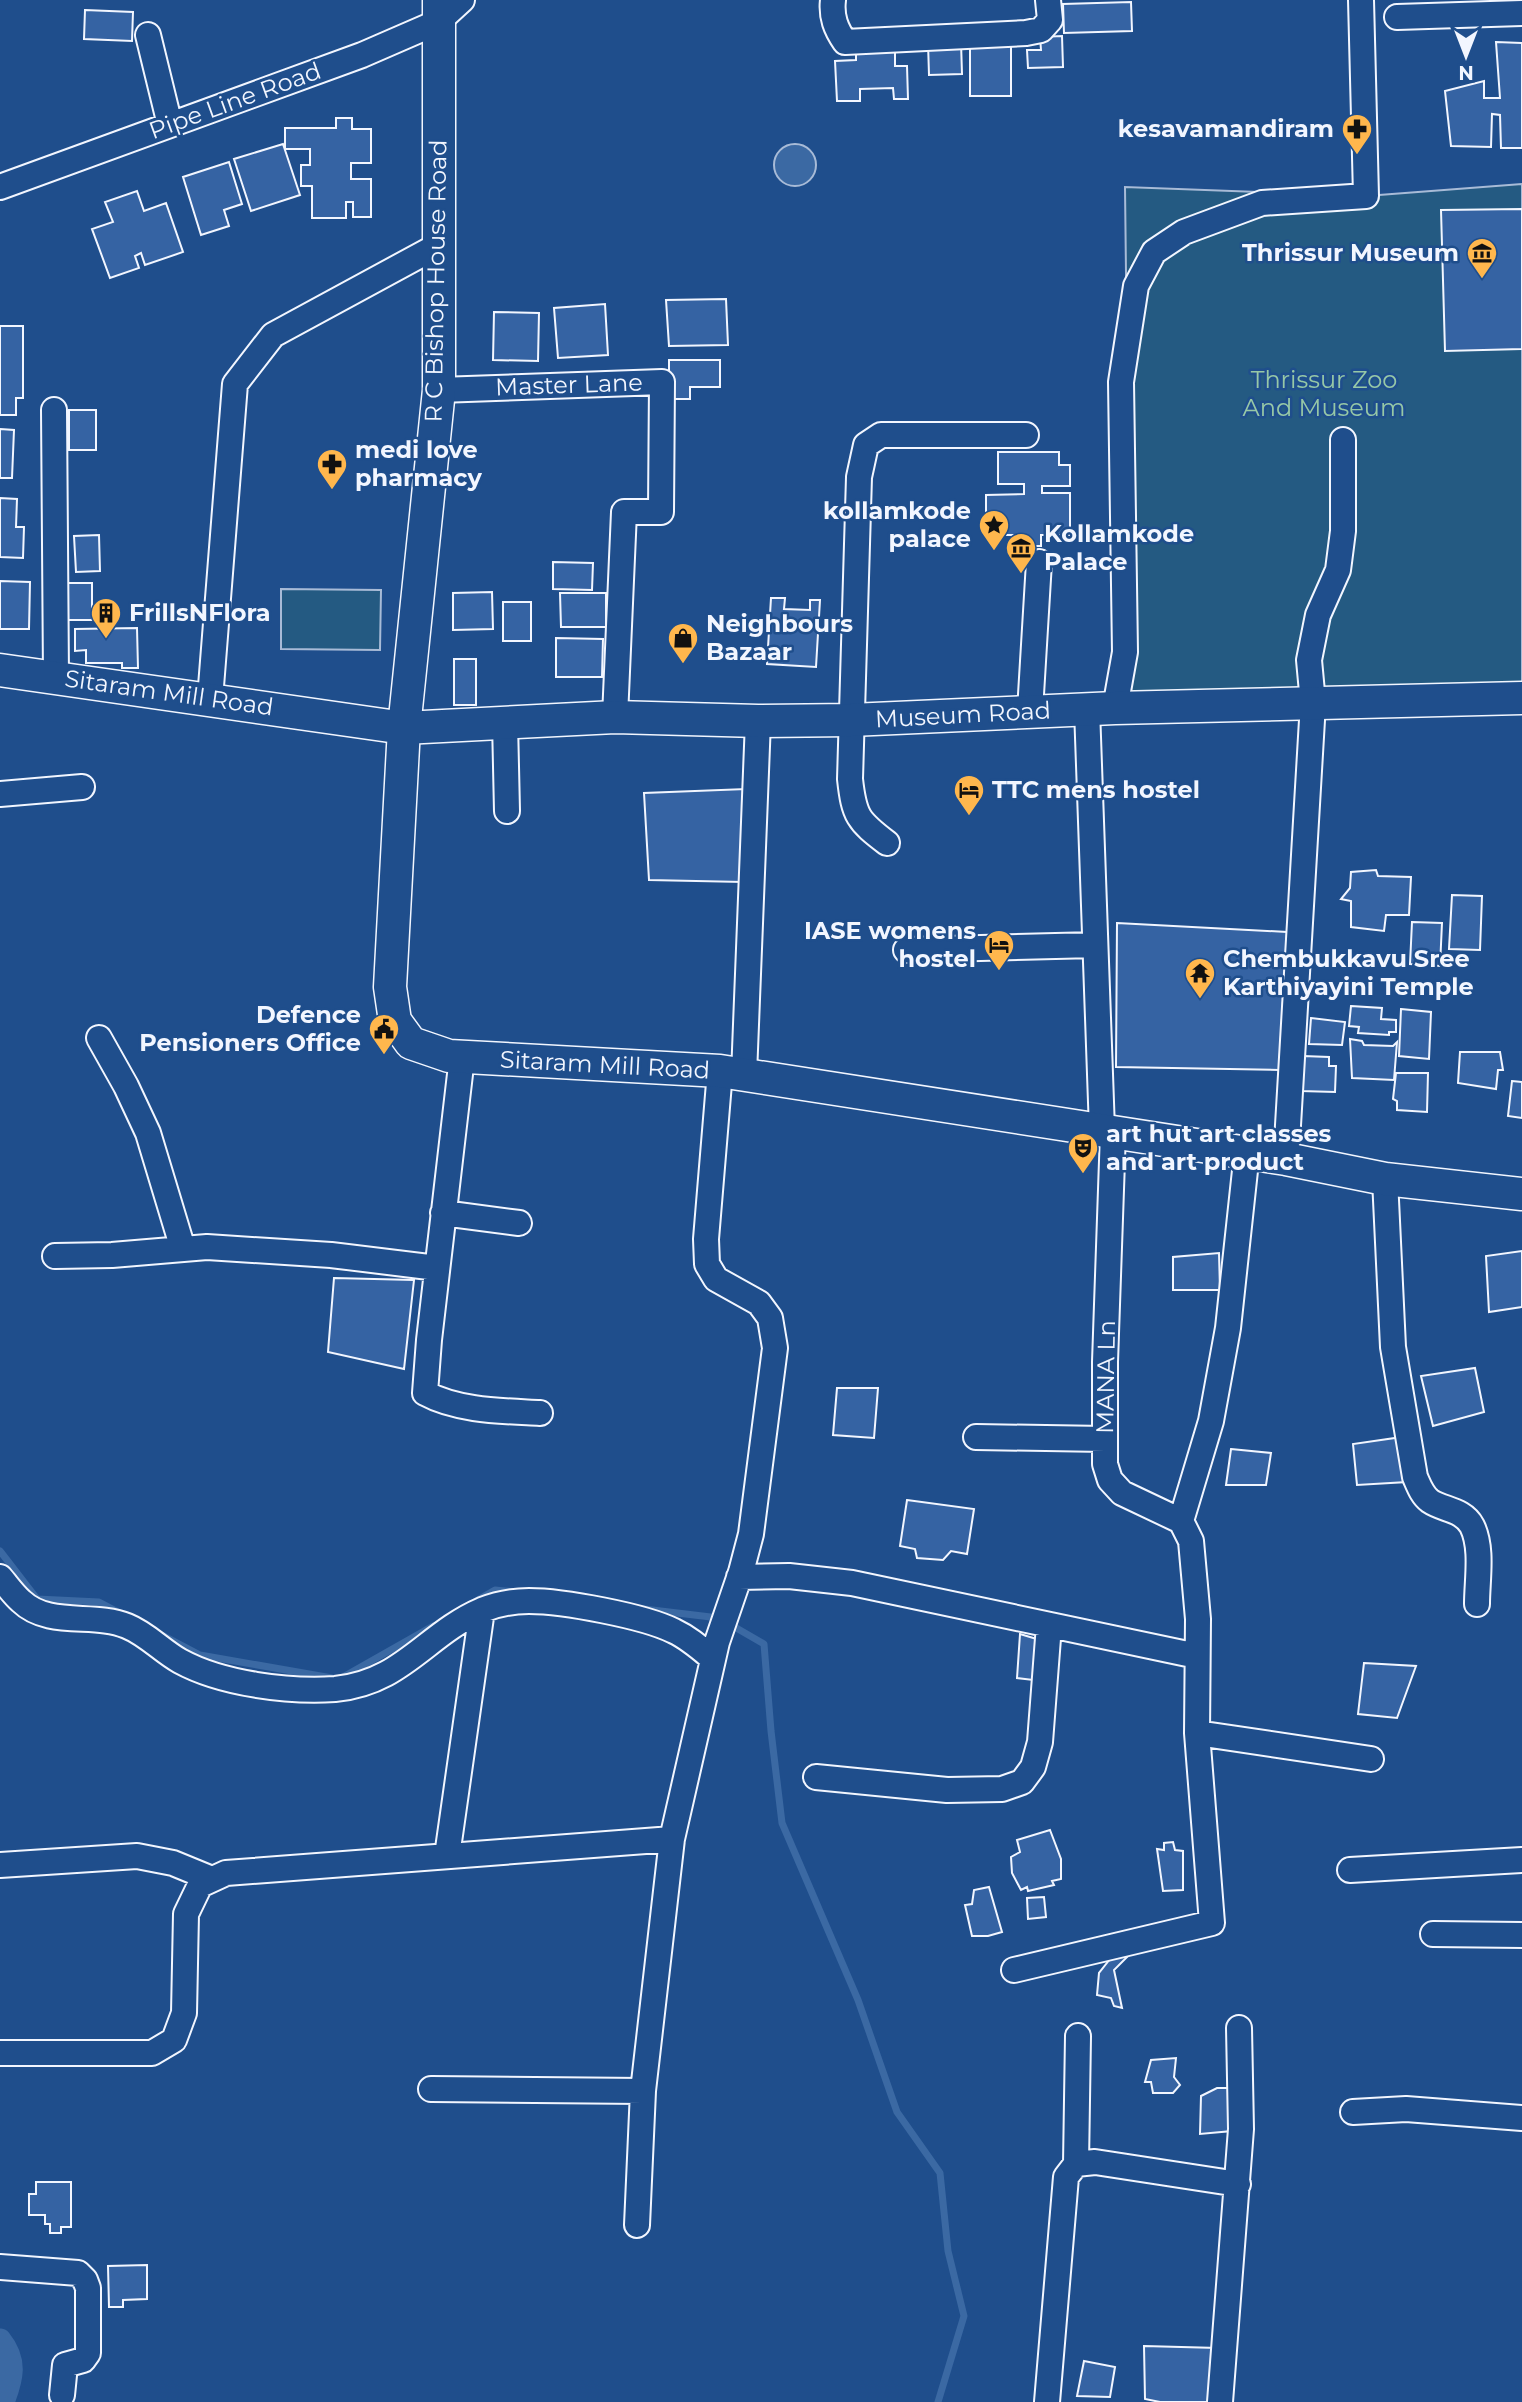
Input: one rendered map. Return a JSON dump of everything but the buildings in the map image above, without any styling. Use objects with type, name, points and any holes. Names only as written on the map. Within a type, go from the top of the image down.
[{"type":"main road","name":"R C Bishop House Road","points":[[404,727],[439,390],[438,11]]},
{"type":"main road","name":"Sitaram Mill Road","points":[[0,670],[404,727],[390,987],[396,1021],[411,1043],[449,1056],[732,1073],[1286,1158],[1385,1179],[1522,1195]]},
{"type":"main road","name":"Museum Road","points":[[404,727],[615,717],[758,721],[851,720],[1101,708],[1522,698]]},
{"type":"street","name":"Pipe Line Road","points":[[0,187],[362,55],[438,11],[463,0]]},
{"type":"street","points":[[833,0],[832,11],[837,30],[845,42],[1041,30],[1050,20],[1048,0]]},
{"type":"street","name":"MANA Ln","points":[[1181,1521],[1122,1493],[1110,1480],[1105,1465],[1107,1131],[1095,944],[1101,708],[1125,652],[1121,382],[1136,286],[1154,252],[1184,232],[1262,203],[1366,196],[1362,0]]},
{"type":"street","points":[[1397,17],[1522,13]]},
{"type":"street","points":[[148,35],[170,125]]},
{"type":"street","points":[[210,699],[235,384],[273,335],[439,245]]},
{"type":"street","name":"Master Lane","points":[[439,390],[662,382],[662,512],[624,512],[615,717]]},
{"type":"street","points":[[54,411],[56,677]]},
{"type":"street","points":[[887,843],[862,823],[853,804],[850,779],[859,477],[866,444],[881,435],[1026,435]]},
{"type":"street","points":[[1286,1158],[1313,704],[1309,660],[1318,615],[1338,570],[1343,531],[1343,440]]},
{"type":"street","points":[[1030,711],[1039,562]]},
{"type":"street","points":[[637,2225],[643,2091],[673,1839],[715,1650],[751,1534],[775,1348],[770,1318],[759,1303],[716,1279],[707,1264],[706,1239],[732,1073],[758,721]]},
{"type":"street","points":[[505,722],[507,811]]},
{"type":"street","points":[[0,793],[82,787]]},
{"type":"street","points":[[906,950],[1095,944]]},
{"type":"street","points":[[99,1038],[127,1086],[148,1133],[183,1249]]},
{"type":"street","points":[[462,1057],[425,1393],[446,1401],[493,1410],[540,1413]]},
{"type":"street","points":[[1014,1970],[1212,1923],[1197,1733],[1195,1577],[1191,1541],[1181,1521],[1211,1421],[1228,1328],[1247,1152]]},
{"type":"street","points":[[1385,1179],[1393,1347],[1415,1478],[1430,1502],[1453,1509],[1471,1524],[1477,1542],[1477,1604]]},
{"type":"street","points":[[443,1213],[519,1223]]},
{"type":"street","points":[[55,1256],[112,1255],[207,1247],[331,1255],[437,1268]]},
{"type":"street","points":[[976,1437],[1105,1439]]},
{"type":"street","points":[[739,1577],[789,1576],[852,1583],[1197,1656]]},
{"type":"street","points":[[0,1577],[22,1602],[36,1612],[51,1616],[113,1621],[129,1626],[178,1660],[201,1671],[246,1682],[301,1690],[336,1689],[366,1684],[394,1671],[451,1628],[482,1610],[506,1603],[531,1601],[634,1618],[671,1630],[715,1650]]},
{"type":"street","points":[[447,1856],[482,1610]]},
{"type":"street","points":[[816,1777],[947,1790],[1002,1789],[1022,1782],[1034,1768],[1040,1742],[1049,1625]]},
{"type":"street","points":[[1197,1733],[1371,1759]]},
{"type":"street","points":[[0,2053],[152,2053],[174,2040],[184,2013],[186,1914],[200,1885],[226,1873],[673,1839]]},
{"type":"street","points":[[0,1865],[137,1856],[173,1863],[212,1879]]},
{"type":"street","points":[[1350,1870],[1522,1860]]},
{"type":"street","points":[[1433,1934],[1522,1935]]},
{"type":"street","points":[[1220,2402],[1241,2129],[1239,2028]]},
{"type":"street","points":[[1047,2402],[1066,2177],[1076,2164],[1078,2036]]},
{"type":"street","points":[[431,2088],[643,2091]]},
{"type":"street","points":[[1353,2112],[1406,2109],[1522,2118]]},
{"type":"street","points":[[1076,2164],[1095,2162],[1238,2184]]},
{"type":"street","points":[[0,2267],[78,2273],[85,2280],[88,2288],[88,2353],[83,2360],[65,2365],[62,2395]]},
{"type":"green space","name":"Thrissur Zoo And Museum","points":[[1522,184],[1522,698],[1131,707],[1125,187],[1366,196]]},
{"type":"green space","points":[[281,589],[381,590],[380,650],[281,649]]},
{"type":"shaded area","points":[[795,144],[810,150],[816,165],[810,180],[795,186],[780,180],[774,165],[780,150]]},
{"type":"waterway","points":[[0,1551],[37,1599],[99,1602],[120,1613]]},
{"type":"waterway","points":[[476,1601],[495,1590],[514,1592]]},
{"type":"waterway","points":[[644,1609],[719,1618],[764,1644],[782,1823],[858,2000],[897,2112],[940,2173],[948,2251],[964,2316],[938,2402]]},
{"type":"waterway","points":[[343,1677],[433,1626]]},
{"type":"waterway","points":[[162,1635],[200,1655],[332,1678]]},
{"type":"waterway","points":[[0,2340],[11,2363],[9,2386],[3,2402]]},
{"type":"place","name":"kesavamandiram","points":[[1357,156]]},
{"type":"place","name":"Thrissur Museum","points":[[1482,280]]},
{"type":"place","name":"medi love pharmacy","points":[[332,491]]},
{"type":"place","name":"kollamkode palace","points":[[994,552]]},
{"type":"place","name":"Kollamkode Palace","points":[[1021,575]]},
{"type":"place","name":"FrillsNFlora","points":[[106,640]]},
{"type":"place","name":"Neighbours Bazaar","points":[[683,665]]},
{"type":"place","name":"TTC mens hostel","points":[[969,817]]},
{"type":"place","name":"IASE womens hostel","points":[[999,972]]},
{"type":"place","name":"Chembukkavu Sree Karthiyayini Temple","points":[[1200,1000]]},
{"type":"place","name":"Defence Pensioners Office","points":[[384,1056]]},
{"type":"place","name":"art hut art classes and art product","points":[[1083,1175]]}]
